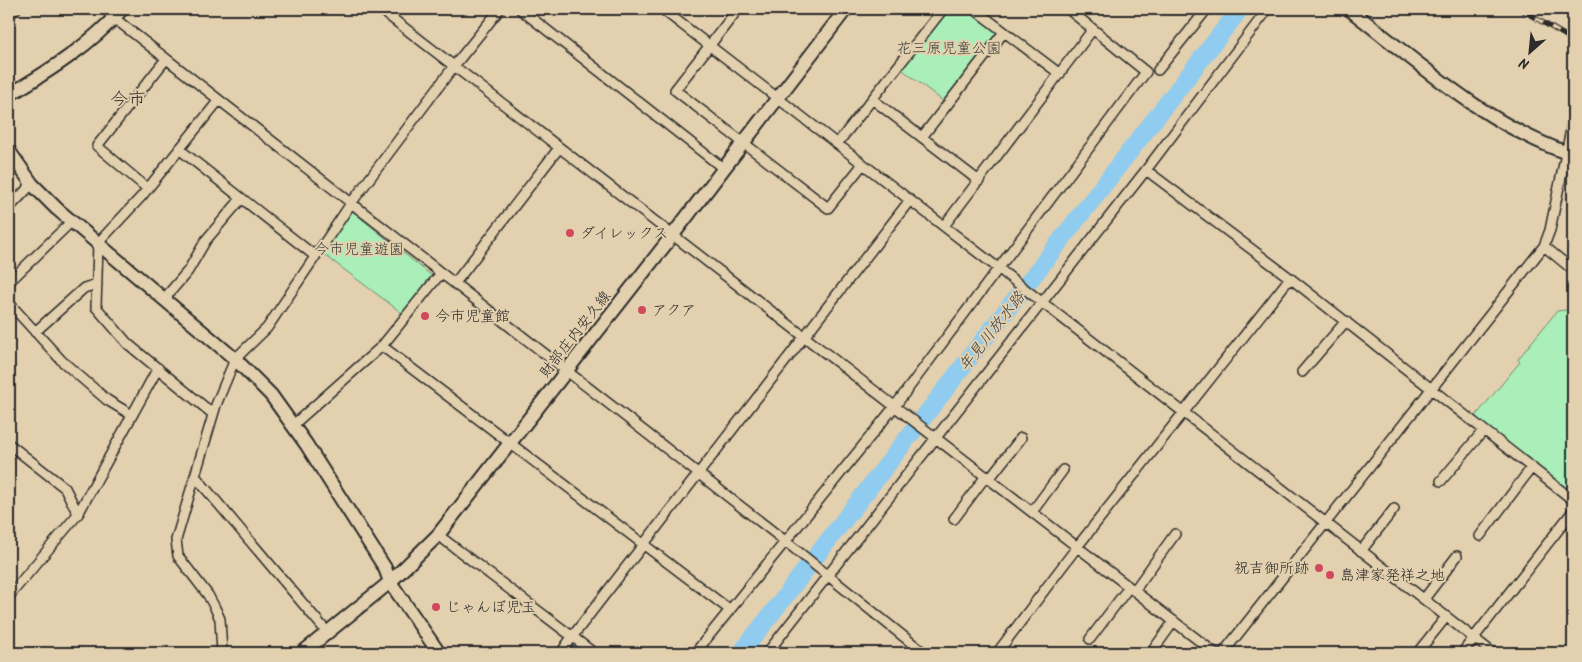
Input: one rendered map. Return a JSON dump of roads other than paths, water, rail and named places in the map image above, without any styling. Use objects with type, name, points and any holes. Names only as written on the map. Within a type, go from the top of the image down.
[{"type":"street","points":[[9,14],[16,9]]},
{"type":"street","points":[[380,9],[1215,653]]},
{"type":"street","points":[[222,653],[220,620],[208,595],[178,556],[176,540],[213,414],[235,359],[267,328],[352,202],[454,66],[500,9]]},
{"type":"street","points":[[520,9],[723,168]]},
{"type":"street","points":[[662,9],[1493,653]]},
{"type":"street","points":[[738,9],[675,90],[828,208],[863,164]]},
{"type":"street","name":"財部庄内安久線","points":[[302,653],[390,582],[438,535],[510,445],[846,9]]},
{"type":"street","points":[[837,144],[943,9]]},
{"type":"street","points":[[974,9],[1060,74]]},
{"type":"street","points":[[695,653],[895,406],[1146,72],[1068,9]]},
{"type":"street","points":[[1158,70],[1207,9]]},
{"type":"street","points":[[781,653],[770,650],[826,575],[937,438],[1146,170],[1268,9]]},
{"type":"street","points":[[1349,9],[1463,98],[1495,118],[1569,153]]},
{"type":"street","points":[[9,95],[50,71],[83,46],[114,12],[166,59],[785,541],[924,653]]},
{"type":"street","points":[[944,226],[1093,29]]},
{"type":"street","points":[[922,138],[1004,32]]},
{"type":"street","points":[[148,189],[97,146],[166,59]]},
{"type":"street","points":[[872,99],[979,181]]},
{"type":"street","points":[[213,414],[128,344],[96,307],[98,243],[148,189],[219,100]]},
{"type":"street","points":[[1223,653],[1544,246],[1550,230],[1569,153],[1573,120]]},
{"type":"street","points":[[455,284],[559,148]]},
{"type":"street","points":[[179,149],[315,256]]},
{"type":"street","points":[[9,151],[32,184],[72,222],[235,359],[271,395],[293,425],[385,568],[390,582],[439,653]]},
{"type":"street","points":[[1146,170],[1346,321],[1573,500]]},
{"type":"street","points":[[9,208],[32,184]]},
{"type":"street","points":[[164,299],[188,271],[206,240],[241,199]]},
{"type":"street","points":[[561,653],[572,636],[910,200]]},
{"type":"street","points":[[9,282],[72,222]]},
{"type":"street","points":[[1544,246],[1573,270]]},
{"type":"street","points":[[293,425],[382,346],[441,273]]},
{"type":"street","points":[[997,653],[1182,412],[1290,278]]},
{"type":"street","points":[[35,332],[84,288],[97,284]]},
{"type":"street","points":[[9,303],[69,367],[107,400],[132,415]]},
{"type":"street","points":[[1302,372],[1346,321]]},
{"type":"street","points":[[382,346],[510,445],[730,610]]},
{"type":"street","points":[[9,596],[78,514],[158,368]]},
{"type":"street","points":[[1441,481],[1484,430]]},
{"type":"street","points":[[954,519],[1021,438]]},
{"type":"street","points":[[9,444],[64,488],[78,514]]},
{"type":"street","points":[[1480,536],[1532,467]]},
{"type":"street","points":[[1032,512],[1063,470]]},
{"type":"street","points":[[195,476],[328,632]]},
{"type":"street","points":[[1361,551],[1394,508]]},
{"type":"street","points":[[1462,653],[1573,511]]},
{"type":"street","points":[[1090,639],[1175,534]]},
{"type":"street","points":[[438,535],[594,653]]},
{"type":"street","points":[[1424,599],[1457,556]]},
{"type":"street","points":[[1418,652],[1446,616]]},
{"type":"street","points":[[1151,653],[1174,621]]},
{"type":"waterway","name":"年見川放水路","points":[[741,653],[1240,9]]},
{"type":"railway","points":[[1520,9],[1573,40]]},
{"type":"place","name":"ダイレックス","points":[[570,233]]},
{"type":"place","name":"アクア","points":[[642,310]]},
{"type":"place","name":"今市児童館","points":[[425,316]]},
{"type":"place","name":"祝吉御所跡","points":[[1319,568]]},
{"type":"place","name":"島津家発祥之地","points":[[1330,575]]},
{"type":"place","name":"じゃんぼ児玉","points":[[436,607]]},
{"type":"district","name":"今市","points":[[128,99]]},
{"type":"park label","name":"花三原児童公園","points":[[949,48]]},
{"type":"park label","name":"今市児童遊園","points":[[359,249]]}]
